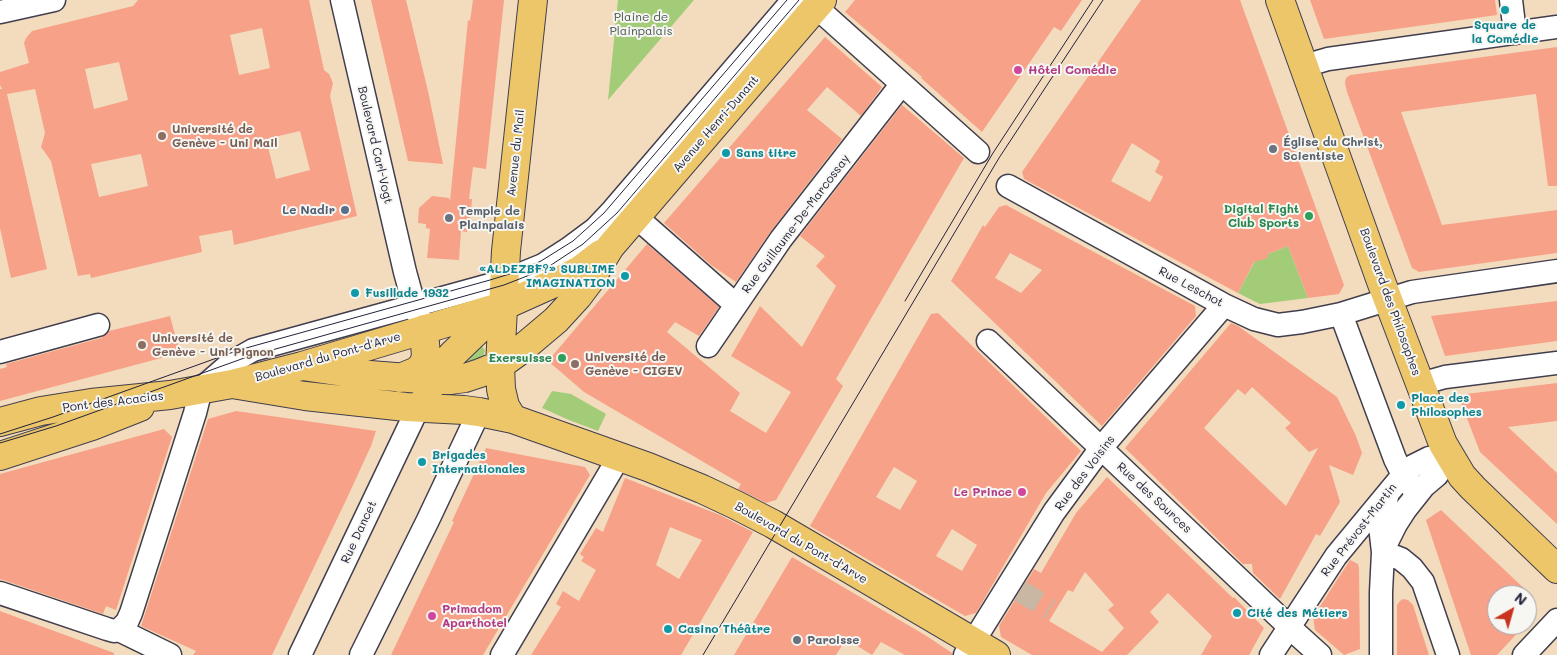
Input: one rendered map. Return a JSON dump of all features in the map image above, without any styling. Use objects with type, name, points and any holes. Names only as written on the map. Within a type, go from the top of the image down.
[{"type":"main road","name":"Avenue du Mail","points":[[512,419],[505,406],[501,389],[503,293],[533,0]]},
{"type":"main road","name":"Boulevard des Philosophes","points":[[1280,0],[1388,300],[1449,457],[1473,488],[1557,569]]},
{"type":"main road","name":"Avenue Henri-Dunant","points":[[500,365],[561,315],[590,280],[610,247],[810,2]]},
{"type":"main road","name":"Avenue Henri-Dunant","points":[[503,293],[553,284],[580,270],[610,247]]},
{"type":"main road","name":"Boulevard du Pont-d'Arve","points":[[170,395],[232,384],[302,366],[416,308],[503,293]]},
{"type":"main road","points":[[503,293],[512,319],[524,326],[539,326],[561,315]]},
{"type":"main road","points":[[418,408],[442,375],[459,347],[503,293]]},
{"type":"main road","points":[[416,308],[442,375],[471,411],[500,365]]},
{"type":"main road","points":[[400,378],[417,371],[423,365],[426,357],[416,308]]},
{"type":"main road","points":[[302,366],[400,378],[442,375],[465,378],[500,365]]},
{"type":"main road","name":"Boulevard du Pont-d'Arve","points":[[232,384],[305,396],[391,406],[471,411],[512,419],[619,457],[702,489],[756,515],[978,651]]},
{"type":"main road","name":"Pont des Acacias","points":[[0,422],[41,411],[108,400],[170,395]]},
{"type":"main road","name":"Pont des Acacias","points":[[0,456],[92,426],[170,395]]},
{"type":"street","points":[[0,12],[54,0]]},
{"type":"street","name":"Boulevard Carl-Vogt","points":[[342,0],[416,308]]},
{"type":"street","points":[[1511,0],[1516,32]]},
{"type":"street","points":[[503,293],[528,272],[555,258],[604,220],[810,2],[978,152]]},
{"type":"street","points":[[1304,66],[1328,59],[1557,27]]},
{"type":"street","name":"Rue Guillaume-De-Marcossay","points":[[636,217],[736,305],[781,239],[902,85]]},
{"type":"street","name":"Rue Leschot","points":[[1008,186],[1224,305],[1254,319],[1278,324],[1302,322],[1341,314],[1412,292],[1557,272]]},
{"type":"street","points":[[708,346],[736,305]]},
{"type":"street","name":"Rue des Voisins","points":[[978,651],[1054,512],[1101,448],[1224,305]]},
{"type":"street","points":[[119,630],[127,622],[131,613],[201,389],[232,362],[253,350],[416,308]]},
{"type":"street","points":[[1341,314],[1392,452],[1403,475],[1417,494]]},
{"type":"street","points":[[0,352],[98,325]]},
{"type":"street","name":"Rue des Sources","points":[[988,341],[1319,654]]},
{"type":"street","points":[[1420,384],[1445,377],[1557,363]]},
{"type":"street","name":"Rue Dancet","points":[[300,655],[418,408]]},
{"type":"street","points":[[361,655],[466,439],[467,424],[471,411]]},
{"type":"street","points":[[502,655],[619,457]]},
{"type":"street","points":[[1383,552],[1396,524],[1417,494],[1437,474],[1449,457]]},
{"type":"street","name":"Rue Prévost-Martin","points":[[1271,655],[1336,556],[1403,475],[1414,466],[1429,458],[1449,457]]},
{"type":"street","points":[[1381,655],[1383,552],[1380,526],[1387,494]]},
{"type":"street","points":[[1383,552],[1402,559],[1423,582],[1448,655]]},
{"type":"street","points":[[0,593],[107,630],[119,630],[170,655]]},
{"type":"street","points":[[1524,655],[1557,620]]},
{"type":"green space","name":"Plaine de Plainpalais","points":[[618,0],[694,0],[608,100]]},
{"type":"green space","points":[[1288,246],[1308,298],[1260,304],[1238,293],[1256,259],[1267,258],[1268,254]]},
{"type":"green space","points":[[480,344],[485,350],[483,357],[461,366]]},
{"type":"green space","points":[[552,391],[571,394],[606,414],[598,431],[542,408]]},
{"type":"building","name":"Université de Genève - Uni Mail","points":[[138,0],[309,0],[324,70],[329,74],[333,83],[330,96],[357,216],[234,245],[232,230],[199,236],[202,252],[91,278],[90,274],[78,276],[51,161],[41,147],[45,133],[35,89],[7,94],[47,269],[11,278],[0,228],[0,89],[2,89],[0,85],[0,72],[29,63],[24,43],[32,31],[133,6]],"holes":[[[262,28],[270,68],[239,75],[230,35]],[[119,62],[128,100],[94,109],[85,69]],[[300,131],[310,170],[276,179],[266,139]],[[141,154],[148,186],[99,197],[91,164]]]},
{"type":"building","points":[[371,0],[406,0],[443,164],[408,161]]},
{"type":"building","points":[[473,0],[504,0],[486,169],[473,167],[469,199],[472,199],[470,225],[467,224],[467,232],[461,231],[459,260],[427,258],[430,229],[426,228],[426,224],[418,223],[419,208],[432,196],[449,198],[450,201],[468,20],[470,21]]},
{"type":"building","points":[[855,0],[1082,0],[1061,31],[1054,27],[982,132],[922,77],[845,12]]},
{"type":"building","points":[[1141,0],[1240,0],[1344,285],[1339,294],[1308,298],[1288,246],[1268,254],[1268,258],[1254,262],[1238,293],[1024,179],[1022,172]],"holes":[[[1132,143],[1160,161],[1155,172],[1163,177],[1150,202],[1111,181]]]},
{"type":"building","points":[[1310,0],[1495,0],[1497,15],[1324,39]]},
{"type":"building","points":[[825,37],[882,87],[861,116],[827,87],[807,110],[842,139],[771,231],[736,282],[711,265],[664,223]]},
{"type":"building","points":[[1557,47],[1557,186],[1548,186],[1536,94],[1401,112],[1442,225],[1557,210],[1557,253],[1419,272],[1412,268],[1347,92],[1346,78],[1350,75]]},
{"type":"building","points":[[902,105],[964,158],[836,379],[843,386],[776,500],[766,503],[738,489],[741,484],[584,392],[548,361],[647,244],[719,307],[699,336],[675,322],[667,332],[740,393],[730,411],[766,433],[791,392],[731,356],[760,306],[802,347],[836,286],[816,266],[825,256],[800,236]]},
{"type":"building","points":[[1006,205],[1195,306],[1196,316],[1102,426],[951,281],[983,225],[985,227],[999,207]],"holes":[[[1010,253],[1042,270],[1021,293],[995,278]]]},
{"type":"building","points":[[1557,301],[1557,341],[1445,356],[1431,316]]},
{"type":"building","points":[[938,313],[1081,451],[1046,493],[976,613],[965,616],[810,526],[931,314]],"holes":[[[894,467],[917,481],[900,510],[876,497]],[[952,529],[977,545],[962,571],[936,556]]]},
{"type":"building","points":[[170,316],[180,353],[0,401],[0,369],[7,367],[6,364],[101,338],[109,331]]},
{"type":"building","points":[[1231,323],[1238,326],[1337,397],[1362,453],[1353,475],[1329,465],[1340,502],[1320,536],[1316,534],[1280,599],[1253,573],[1252,564],[1243,564],[1125,448]],"holes":[[[1252,387],[1291,423],[1285,428],[1309,452],[1318,448],[1286,506],[1204,428],[1238,389],[1245,395]]]},
{"type":"building","points":[[1557,383],[1557,421],[1508,427],[1557,473],[1557,524],[1480,452],[1461,403],[1466,394]]},
{"type":"building","points":[[236,411],[376,431],[348,496],[272,655],[193,655],[196,651],[141,626],[208,419]]},
{"type":"building","points":[[164,429],[172,437],[116,610],[106,606],[103,614],[0,579],[0,474]]},
{"type":"building","points":[[486,448],[585,467],[590,475],[483,655],[391,655],[454,522],[452,521]]},
{"type":"building","points":[[1107,477],[1234,597],[1264,628],[1249,655],[1201,655],[1212,636],[1168,593],[1150,612],[1159,622],[1127,655],[1032,655],[1001,637],[999,626],[1034,569],[1041,573],[1076,513]],"holes":[[[1085,572],[1114,605],[1108,610],[1124,628],[1102,652],[1049,621],[1068,590],[1073,592]]]},
{"type":"building","points":[[625,478],[720,515],[753,532],[681,655],[531,655],[561,607],[556,604],[563,591],[579,601],[596,570],[581,561],[584,557],[580,554],[596,528],[603,532]],"holes":[[[670,527],[702,540],[679,579],[656,565]]]},
{"type":"building","points":[[1441,510],[1520,585],[1487,585],[1487,635],[1516,635],[1497,655],[1471,655],[1426,520]]},
{"type":"building","points":[[792,557],[925,635],[952,653],[952,655],[905,655],[881,642],[872,655],[846,639],[836,655],[734,655]]},
{"type":"building","points":[[1350,560],[1358,564],[1359,568],[1360,649],[1344,655],[1315,630],[1313,617]]},
{"type":"building","points":[[1403,599],[1408,600],[1413,605],[1429,655],[1397,655],[1397,605]]},
{"type":"building","points":[[0,611],[114,653],[114,655],[0,655]]},
{"type":"tunnel","points":[[1020,591],[1050,609]]},
{"type":"tram line","points":[[0,434],[53,417],[239,350],[490,280],[516,272],[541,261],[573,241],[604,213],[787,0]]},
{"type":"tram line","points":[[0,443],[56,426],[247,357],[504,285],[545,269],[583,244],[617,213],[799,0]]},
{"type":"tram line","points":[[905,301],[993,153],[1093,0]]},
{"type":"tram line","points":[[703,655],[999,158],[1103,0]]},
{"type":"place","name":"Square de la Comédie","points":[[1505,10]]},
{"type":"place","name":"Hôtel Comédie","points":[[1018,70]]},
{"type":"place","name":"Université de Genève - Uni Mail","points":[[162,136]]},
{"type":"place","name":"Église du Christ, Scientiste","points":[[1273,149]]},
{"type":"place","name":"Sans titre","points":[[726,153]]},
{"type":"place","name":"Le Nadir","points":[[345,210]]},
{"type":"place","name":"Digital Fight Club Sports","points":[[1309,216]]},
{"type":"place","name":"Temple de Plainpalais","points":[[449,218]]},
{"type":"place","name":"«ALDEZBF?» SUBLIME IMAGINATION","points":[[625,276]]},
{"type":"place","name":"Fusillade 1932","points":[[355,293]]},
{"type":"place","name":"Université de Genève - Uni Pignon","points":[[142,345]]},
{"type":"place","name":"Exersuisse","points":[[562,358]]},
{"type":"place","name":"Université de Genève - CIGEV","points":[[575,364]]},
{"type":"place","name":"Place des Philosophes","points":[[1401,405]]},
{"type":"place","name":"Brigades Internationales","points":[[422,462]]},
{"type":"place","name":"Le Prince","points":[[1022,492]]},
{"type":"place","name":"Cité des Métiers","points":[[1237,613]]},
{"type":"place","name":"Primadom Aparthotel","points":[[432,616]]},
{"type":"place","name":"Casino Théâtre","points":[[668,629]]},
{"type":"place","name":"Paroisse","points":[[797,640]]}]
